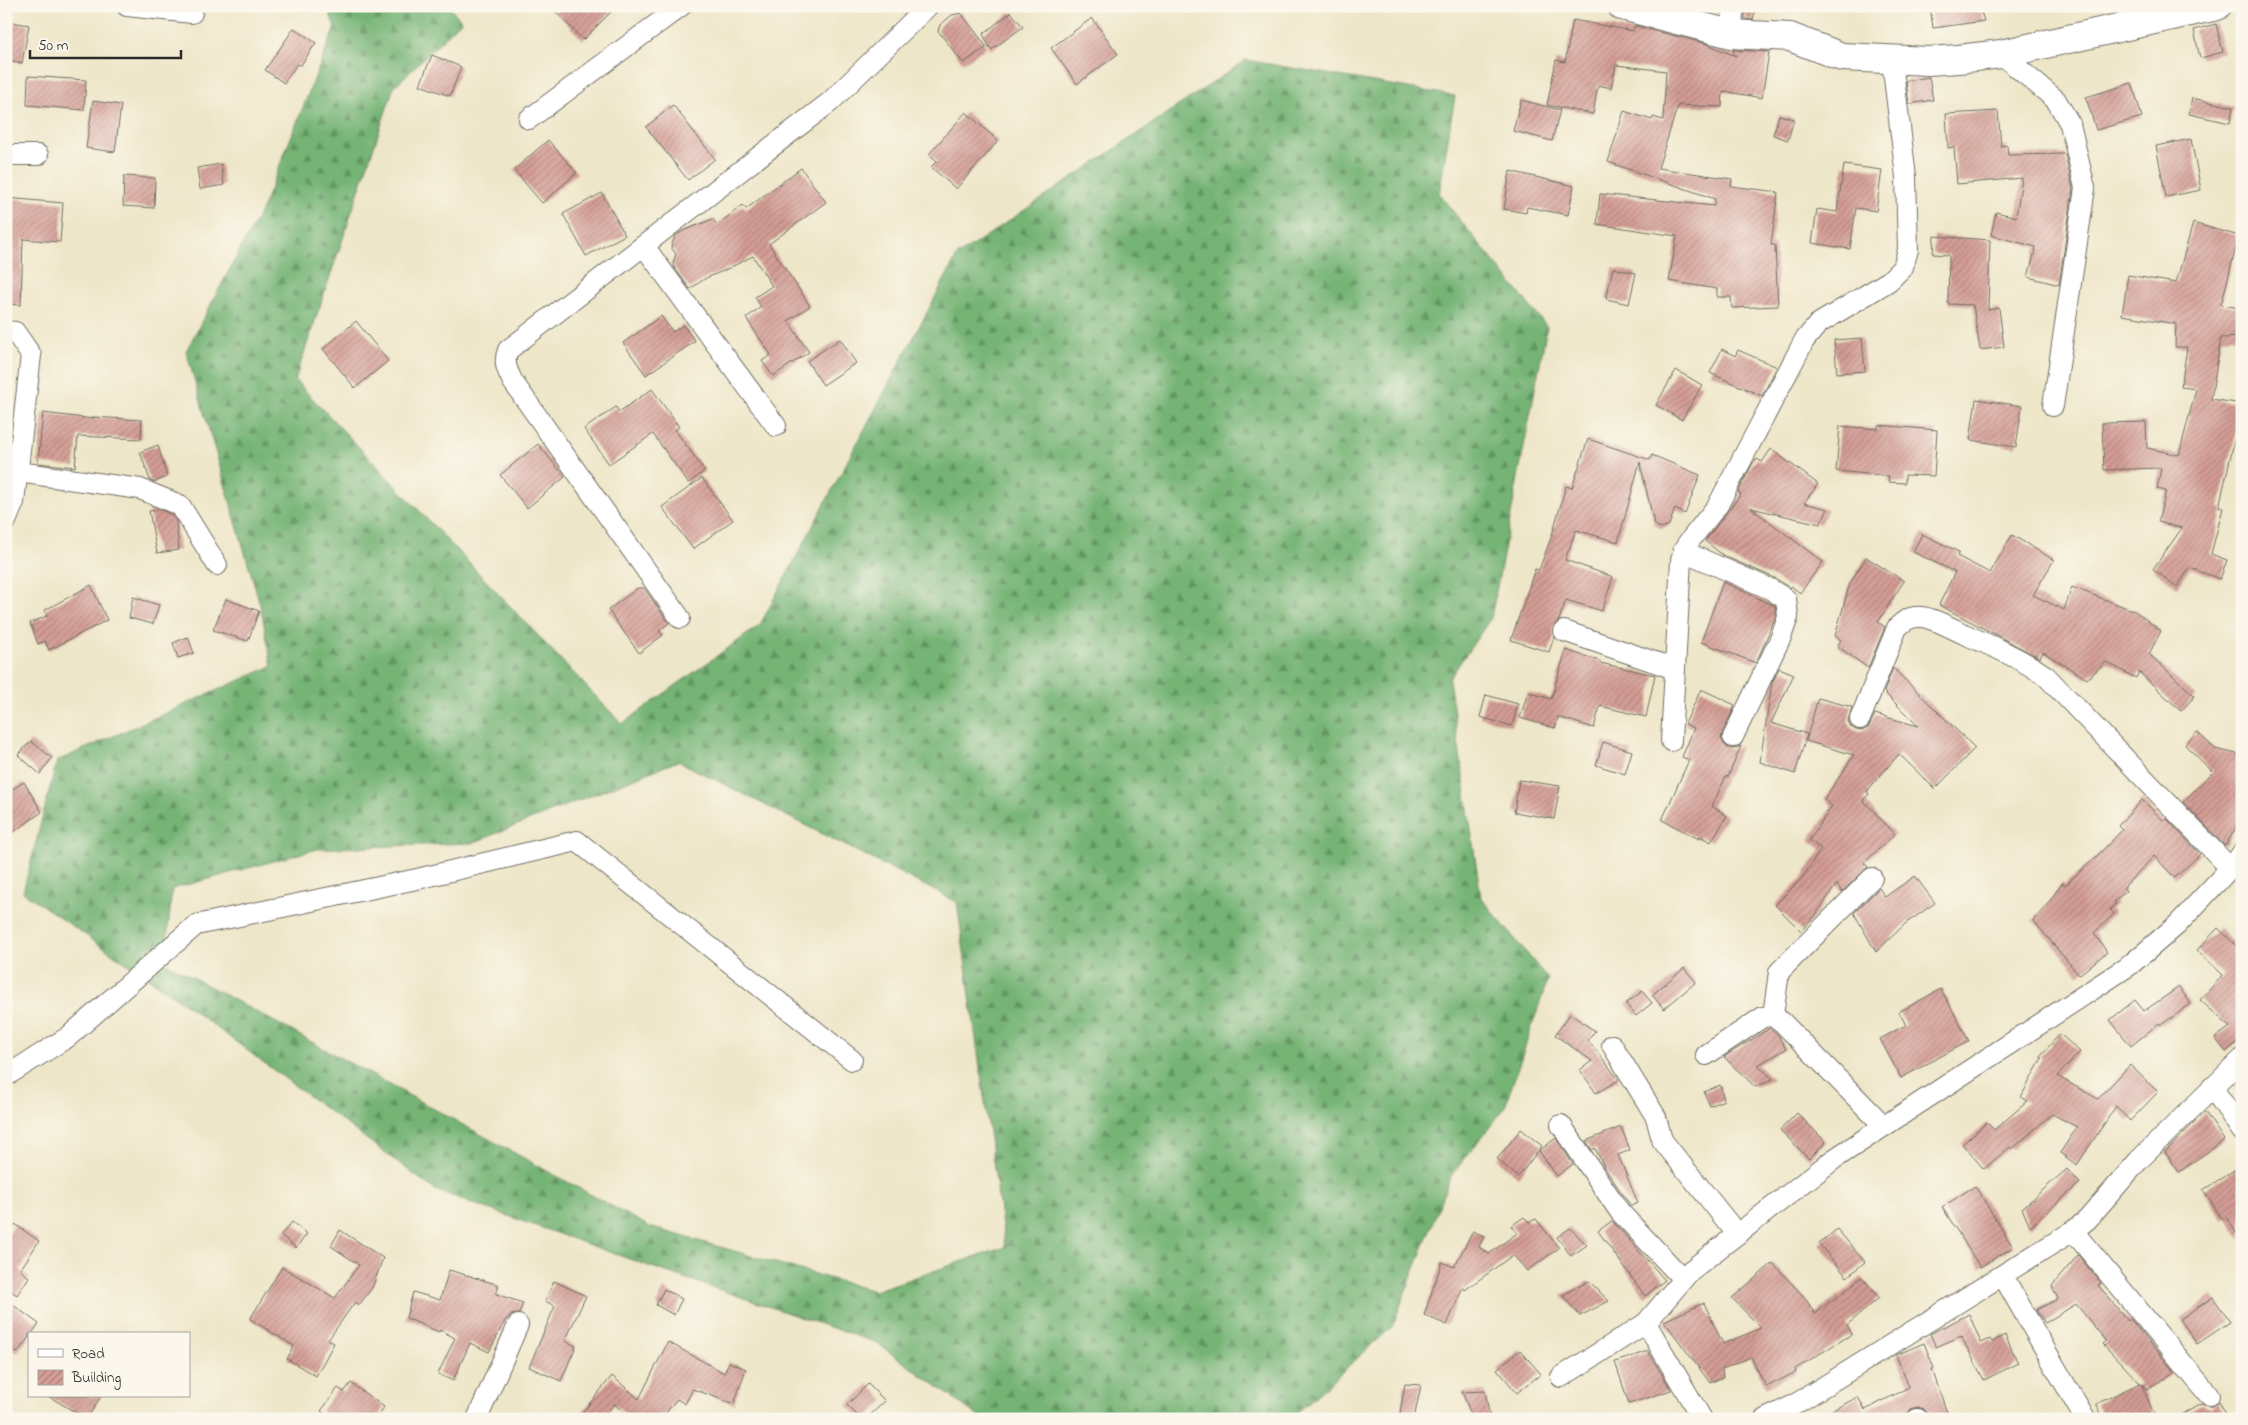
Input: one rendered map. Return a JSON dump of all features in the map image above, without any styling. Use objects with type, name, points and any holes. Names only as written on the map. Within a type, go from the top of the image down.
[{"type":"street","points":[[127,6],[192,13]]},
{"type":"street","points":[[529,119],[682,6]]},
{"type":"street","points":[[680,618],[514,382],[506,368],[505,358],[508,350],[830,102],[928,6]]},
{"type":"street","points":[[1622,6],[1731,34],[1790,37],[1842,57],[1892,60],[1958,59],[2001,54],[2217,6]]},
{"type":"street","points":[[1731,34],[1734,6]]},
{"type":"street","points":[[2001,54],[2056,100],[2070,124],[2085,188],[2053,406]]},
{"type":"street","points":[[1671,741],[1683,551],[1718,505],[1804,341],[1818,324],[1889,281],[1903,267],[1908,250],[1906,177],[1892,60]]},
{"type":"street","points":[[6,155],[38,155]]},
{"type":"street","points":[[644,246],[776,426]]},
{"type":"street","points":[[6,331],[15,332],[31,356],[14,502],[6,521]]},
{"type":"street","points":[[18,472],[140,489],[180,505],[216,565]]},
{"type":"street","points":[[1683,551],[1770,589],[1786,599],[1788,617],[1781,637],[1733,737]]},
{"type":"street","points":[[1561,1377],[1646,1323],[1690,1271],[1834,1159],[2130,965],[2177,925],[2236,861],[2046,676],[2026,662],[1949,627],[1921,617],[1911,618],[1902,622],[1897,628],[1860,719]]},
{"type":"street","points":[[1564,630],[1675,669]]},
{"type":"street","points":[[6,1076],[68,1037],[196,925],[417,879],[577,841],[852,1060]]},
{"type":"street","points":[[1773,1016],[1780,972],[1872,878]]},
{"type":"street","points":[[1706,1055],[1763,1016],[1773,1016],[1782,1022],[1884,1126]]},
{"type":"street","points":[[1612,1045],[1656,1117],[1662,1140],[1737,1234]]},
{"type":"street","points":[[1765,1419],[1798,1412],[2088,1220],[2138,1161],[2242,1058]]},
{"type":"street","points":[[2212,1087],[2242,1131]]},
{"type":"street","points":[[1561,1126],[1620,1212],[1683,1279]]},
{"type":"street","points":[[2073,1231],[2209,1395]]},
{"type":"street","points":[[2003,1276],[2085,1419]]},
{"type":"street","points":[[1646,1323],[1702,1419]]},
{"type":"street","points":[[477,1419],[518,1326]]},
{"type":"green space","points":[[327,6],[448,6],[462,21],[394,87],[295,380],[622,724],[760,625],[957,256],[1246,60],[1455,96],[1439,194],[1547,327],[1491,618],[1449,679],[1481,898],[1548,979],[1504,1109],[1451,1176],[1392,1327],[1290,1419],[982,1419],[877,1343],[646,1265],[435,1190],[174,996],[23,892],[57,761],[272,666],[260,604],[186,351],[264,205],[335,27]],"holes":[[[678,761],[957,902],[1005,1247],[874,1291],[650,1227],[165,962],[172,889],[317,849],[472,843]]]},
{"type":"building","points":[[550,6],[617,6],[583,40]]},
{"type":"building","points":[[1746,6],[1756,6],[1753,20],[1745,19]]},
{"type":"building","points":[[1930,6],[1979,6],[1984,21],[1933,28]]},
{"type":"building","points":[[1011,12],[1023,27],[991,50],[983,34]]},
{"type":"building","points":[[961,13],[987,47],[963,63],[938,31],[940,25],[952,15]]},
{"type":"building","points":[[1092,18],[1118,54],[1077,84],[1051,48]]},
{"type":"building","points":[[1573,20],[1633,31],[1635,26],[1704,43],[1736,56],[1732,50],[1769,52],[1762,98],[1723,91],[1722,107],[1678,105],[1658,168],[1732,179],[1731,186],[1778,192],[1771,245],[1775,245],[1778,306],[1732,308],[1731,297],[1717,297],[1717,289],[1669,281],[1677,236],[1597,224],[1600,194],[1714,206],[1715,199],[1608,162],[1624,111],[1652,120],[1653,117],[1663,120],[1666,71],[1616,65],[1611,88],[1598,85],[1593,114],[1547,105],[1556,60],[1565,62]]},
{"type":"building","points":[[6,21],[29,25],[22,63],[6,60]]},
{"type":"building","points":[[2216,24],[2223,52],[2200,58],[2194,30]]},
{"type":"building","points":[[294,28],[316,43],[301,65],[297,64],[284,83],[265,70]]},
{"type":"building","points":[[432,55],[461,67],[450,96],[420,85]]},
{"type":"building","points":[[28,76],[86,80],[84,110],[27,105]]},
{"type":"building","points":[[1929,77],[1933,100],[1909,104],[1906,81]]},
{"type":"building","points":[[2132,83],[2142,117],[2096,130],[2086,97]]},
{"type":"building","points":[[2192,98],[2233,107],[2230,123],[2189,114]]},
{"type":"building","points":[[1521,100],[1560,110],[1552,141],[1513,131]]},
{"type":"building","points":[[93,101],[121,105],[115,152],[86,148]]},
{"type":"building","points":[[673,105],[715,159],[688,180],[646,127]]},
{"type":"building","points":[[1998,111],[2001,146],[2007,145],[2008,155],[2065,154],[2073,189],[2059,285],[2028,277],[2036,247],[1991,235],[1996,212],[2016,217],[2022,178],[1957,184],[1954,147],[1948,148],[1946,114]]},
{"type":"building","points":[[966,112],[998,141],[956,189],[931,167],[937,161],[929,154]]},
{"type":"building","points":[[1779,115],[1794,119],[1788,140],[1773,135]]},
{"type":"building","points":[[2191,139],[2201,190],[2166,197],[2156,146]]},
{"type":"building","points":[[548,140],[577,173],[542,203],[514,170]]},
{"type":"building","points":[[221,164],[224,185],[200,189],[197,168]]},
{"type":"building","points":[[1844,165],[1882,170],[1876,211],[1856,208],[1850,249],[1812,243],[1817,209],[1837,212]]},
{"type":"building","points":[[801,168],[826,202],[769,244],[810,306],[788,321],[809,352],[773,376],[762,361],[771,355],[746,318],[761,307],[755,297],[772,286],[753,256],[706,278],[690,289],[674,267],[673,263],[676,254],[671,247],[675,236],[683,231],[713,219],[717,225],[743,205],[746,209]]},
{"type":"building","points":[[1510,171],[1574,186],[1568,215],[1527,207],[1526,213],[1504,209]]},
{"type":"building","points":[[124,176],[155,178],[154,208],[123,206]]},
{"type":"building","points":[[602,193],[625,235],[586,256],[563,214]]},
{"type":"building","points":[[6,198],[63,203],[60,242],[23,239],[21,305],[6,304]]},
{"type":"building","points":[[2193,223],[2239,236],[2221,305],[2242,308],[2242,337],[2221,338],[2211,399],[2242,404],[2242,407],[2219,507],[2223,508],[2211,554],[2227,560],[2220,579],[2190,568],[2177,587],[2153,569],[2182,528],[2158,522],[2166,491],[2157,489],[2161,468],[2104,470],[2102,423],[2146,422],[2147,448],[2179,455],[2196,389],[2181,387],[2187,347],[2175,347],[2176,324],[2122,315],[2128,275],[2176,283]]},
{"type":"building","points":[[1934,236],[1990,240],[1988,310],[1999,308],[2004,347],[1980,350],[1973,305],[1948,304],[1949,255],[1933,254]]},
{"type":"building","points":[[1613,268],[1636,273],[1629,304],[1606,299]]},
{"type":"building","points":[[661,316],[673,332],[683,325],[695,341],[646,375],[623,343]]},
{"type":"building","points":[[356,321],[388,361],[355,388],[323,349]]},
{"type":"building","points":[[1862,338],[1865,371],[1837,373],[1834,340]]},
{"type":"building","points":[[840,339],[856,363],[823,385],[807,361]]},
{"type":"building","points":[[1722,349],[1735,356],[1738,350],[1777,367],[1762,396],[1710,373]]},
{"type":"building","points":[[1676,370],[1702,385],[1682,420],[1656,405]]},
{"type":"building","points":[[652,389],[679,427],[675,430],[705,471],[688,483],[653,434],[609,464],[584,429],[616,407],[619,412]]},
{"type":"building","points":[[1976,399],[2022,406],[2016,447],[1970,440]]},
{"type":"building","points":[[43,413],[93,419],[93,417],[142,420],[141,439],[78,436],[75,467],[38,463]]},
{"type":"building","points":[[1878,425],[1937,430],[1934,476],[1905,475],[1905,483],[1888,482],[1889,476],[1836,471],[1840,426],[1878,429]]},
{"type":"building","points":[[1588,439],[1650,460],[1652,455],[1700,475],[1685,514],[1675,509],[1669,525],[1661,529],[1654,524],[1640,462],[1618,542],[1576,530],[1565,560],[1613,577],[1602,611],[1566,600],[1559,620],[1553,628],[1554,637],[1549,652],[1511,640],[1535,569],[1539,570],[1552,535],[1566,486],[1572,488]]},
{"type":"building","points":[[538,444],[565,477],[527,508],[500,475]]},
{"type":"building","points":[[158,445],[167,477],[154,482],[150,480],[140,452]]},
{"type":"building","points":[[1771,449],[1818,484],[1804,503],[1828,509],[1820,524],[1751,508],[1823,562],[1800,593],[1775,578],[1724,556],[1705,541],[1741,494],[1738,492],[1753,463],[1757,459],[1762,462]]},
{"type":"building","points":[[702,478],[733,520],[693,549],[662,507]]},
{"type":"building","points":[[161,510],[172,515],[176,521],[179,550],[157,553],[149,511]]},
{"type":"building","points":[[1922,534],[1959,552],[1957,556],[1990,573],[2012,535],[2054,560],[2033,595],[2064,610],[2072,587],[2135,611],[2161,631],[2149,654],[2195,696],[2181,711],[2139,672],[2136,678],[2106,662],[2087,679],[2043,652],[2040,658],[1939,605],[1955,572],[1913,552]]},
{"type":"building","points":[[1866,557],[1904,581],[1878,622],[1885,627],[1868,668],[1837,646],[1841,640],[1835,636],[1850,583]]},
{"type":"building","points":[[1723,582],[1775,606],[1776,616],[1756,663],[1701,642]]},
{"type":"building","points":[[91,585],[107,620],[49,650],[45,641],[38,644],[30,623],[47,616],[45,610]]},
{"type":"building","points":[[638,588],[644,588],[669,623],[659,631],[663,635],[639,653],[608,610]]},
{"type":"building","points":[[133,597],[159,605],[153,624],[129,618]]},
{"type":"building","points":[[226,599],[259,611],[248,641],[213,630]]},
{"type":"building","points":[[188,637],[194,653],[178,658],[173,643]]},
{"type":"building","points":[[1566,650],[1600,661],[1600,663],[1655,675],[1646,717],[1600,706],[1594,728],[1558,717],[1555,728],[1520,718],[1528,692],[1551,699]]},
{"type":"building","points":[[1779,668],[1794,674],[1771,723],[1807,734],[1795,774],[1760,762],[1772,683]]},
{"type":"building","points":[[1893,668],[1975,748],[1935,789],[1899,754],[1867,791],[1869,794],[1863,800],[1895,834],[1864,863],[1868,867],[1842,892],[1837,884],[1815,916],[1801,931],[1775,905],[1802,878],[1821,849],[1809,840],[1832,806],[1824,799],[1854,755],[1806,741],[1818,698],[1852,707],[1848,721],[1851,727],[1856,730],[1862,731],[1868,728],[1875,714],[1918,726],[1884,692]]},
{"type":"building","points":[[1701,689],[1735,705],[1721,738],[1728,748],[1734,749],[1741,746],[1728,777],[1726,776],[1712,806],[1727,816],[1711,842],[1700,836],[1699,839],[1662,820],[1689,760],[1682,757],[1694,728],[1685,724]]},
{"type":"building","points":[[1486,695],[1518,704],[1512,726],[1480,717]]},
{"type":"building","points":[[2197,732],[2215,749],[2242,755],[2242,818],[2225,846],[2183,802],[2213,772],[2185,745]]},
{"type":"building","points":[[31,741],[52,758],[40,774],[18,755]]},
{"type":"building","points":[[1603,742],[1632,751],[1625,774],[1596,765]]},
{"type":"building","points":[[1519,780],[1560,786],[1554,819],[1514,812]]},
{"type":"building","points":[[24,782],[42,812],[6,837],[6,793]]},
{"type":"building","points":[[2142,800],[2164,821],[2167,819],[2200,854],[2175,878],[2154,856],[2123,888],[2126,891],[2114,902],[2116,904],[2110,909],[2114,914],[2094,933],[2107,952],[2079,975],[2033,920],[2043,911],[2062,883],[2065,885],[2122,830],[2118,826]]},
{"type":"building","points":[[1915,876],[1935,903],[1905,924],[1876,952],[1854,913],[1879,888],[1885,897]]},
{"type":"building","points":[[2218,928],[2242,951],[2242,1038],[2226,1052],[2215,1038],[2230,1027],[2200,1000],[2223,975],[2197,950]]},
{"type":"building","points":[[1684,968],[1696,982],[1664,1009],[1652,995]]},
{"type":"building","points":[[2179,987],[2191,1004],[2161,1025],[2159,1023],[2131,1046],[2110,1020],[2135,1000],[2144,1011]]},
{"type":"building","points":[[1941,989],[1969,1041],[1901,1078],[1880,1039],[1906,1025],[1899,1012]]},
{"type":"building","points":[[1642,991],[1652,1003],[1636,1016],[1626,1004]]},
{"type":"building","points":[[1570,1014],[1595,1031],[1588,1040],[1619,1080],[1596,1093],[1580,1070],[1592,1061],[1555,1035]]},
{"type":"building","points":[[1770,1028],[1778,1035],[1786,1049],[1758,1065],[1773,1079],[1755,1087],[1724,1057]]},
{"type":"building","points":[[2060,1034],[2080,1052],[2057,1076],[2098,1099],[2130,1065],[2158,1092],[2130,1121],[2116,1106],[2077,1165],[2060,1153],[2077,1127],[2052,1114],[2012,1149],[2010,1147],[1984,1169],[1962,1144],[1987,1122],[1994,1130],[2028,1101],[2021,1097],[2042,1058],[2040,1056]]},
{"type":"building","points":[[1720,1085],[1724,1100],[1710,1106],[1704,1092]]},
{"type":"building","points":[[2205,1112],[2224,1140],[2179,1172],[2165,1152]]},
{"type":"building","points":[[1797,1113],[1826,1142],[1809,1159],[1780,1130]]},
{"type":"building","points":[[1621,1127],[1630,1150],[1618,1155],[1638,1203],[1631,1206],[1604,1167],[1595,1148],[1592,1150],[1586,1141]]},
{"type":"building","points":[[1521,1129],[1542,1146],[1518,1177],[1497,1159]]},
{"type":"building","points":[[1556,1138],[1573,1164],[1557,1176],[1539,1151]]},
{"type":"building","points":[[2242,1165],[2242,1241],[2226,1217],[2223,1220],[2203,1190]]},
{"type":"building","points":[[2067,1169],[2080,1183],[2030,1227],[2022,1208]]},
{"type":"building","points":[[1975,1186],[2013,1247],[1980,1267],[1942,1207]]},
{"type":"building","points":[[1524,1217],[1529,1222],[1536,1219],[1559,1248],[1527,1271],[1513,1255],[1465,1290],[1463,1287],[1447,1325],[1424,1315],[1442,1262],[1454,1267],[1473,1231],[1484,1236],[1479,1247],[1489,1254],[1517,1233],[1511,1226]]},
{"type":"building","points":[[1612,1221],[1665,1280],[1645,1296],[1598,1231]]},
{"type":"building","points":[[292,1222],[307,1234],[296,1248],[281,1235]]},
{"type":"building","points":[[15,1224],[39,1241],[20,1270],[29,1277],[17,1295],[8,1289],[6,1291],[6,1238]]},
{"type":"building","points":[[1570,1228],[1587,1245],[1571,1256],[1557,1237]]},
{"type":"building","points":[[1837,1229],[1865,1262],[1847,1277],[1819,1244]]},
{"type":"building","points":[[340,1230],[383,1258],[372,1288],[359,1305],[355,1302],[328,1340],[334,1343],[316,1376],[287,1359],[294,1346],[250,1319],[282,1267],[335,1298],[359,1265],[331,1246]]},
{"type":"building","points":[[2078,1255],[2101,1283],[2098,1285],[2128,1321],[2130,1319],[2175,1373],[2146,1389],[2141,1383],[2156,1419],[2104,1419],[2096,1404],[2140,1383],[2103,1344],[2106,1341],[2076,1304],[2045,1323],[2036,1310],[2058,1299],[2052,1286]]},
{"type":"building","points":[[1773,1263],[1805,1298],[1815,1314],[1862,1277],[1879,1298],[1847,1325],[1852,1334],[1795,1369],[1796,1372],[1766,1387],[1751,1357],[1722,1369],[1723,1377],[1710,1383],[1664,1321],[1704,1303],[1723,1344],[1761,1328],[1732,1298]]},
{"type":"building","points":[[449,1270],[499,1285],[496,1294],[523,1303],[519,1314],[511,1315],[505,1321],[489,1352],[470,1343],[453,1381],[438,1374],[455,1338],[440,1330],[439,1332],[406,1318],[413,1292],[440,1300]]},
{"type":"building","points":[[554,1281],[586,1296],[565,1341],[576,1346],[561,1381],[529,1367],[555,1306],[545,1301]]},
{"type":"building","points":[[1589,1281],[1609,1301],[1580,1316],[1562,1295]]},
{"type":"building","points":[[664,1289],[682,1299],[674,1315],[656,1305]]},
{"type":"building","points":[[2213,1297],[2230,1322],[2197,1344],[2180,1319]]},
{"type":"building","points":[[6,1300],[39,1324],[33,1332],[28,1332],[28,1338],[17,1353],[6,1345]]},
{"type":"building","points":[[1969,1314],[1981,1343],[1990,1339],[1992,1342],[2005,1335],[2018,1363],[1984,1380],[1961,1336],[1936,1347],[1930,1334]]},
{"type":"building","points":[[668,1342],[724,1373],[729,1362],[746,1369],[734,1404],[693,1389],[685,1404],[677,1399],[661,1419],[632,1419],[614,1404],[602,1419],[577,1419],[612,1376],[639,1399]]},
{"type":"building","points":[[1924,1343],[1934,1368],[1932,1369],[1949,1419],[1930,1419],[1924,1409],[1918,1407],[1911,1409],[1905,1419],[1815,1419],[1858,1397],[1865,1410],[1909,1387],[1896,1355]]},
{"type":"building","points":[[1520,1350],[1541,1374],[1517,1393],[1497,1369]]},
{"type":"building","points":[[1648,1351],[1671,1390],[1629,1404],[1615,1362]]},
{"type":"building","points":[[351,1383],[384,1407],[376,1419],[331,1419],[321,1411],[338,1388],[344,1392]]},
{"type":"building","points":[[868,1384],[885,1401],[866,1419],[861,1419],[847,1405]]},
{"type":"building","points":[[1405,1384],[1421,1385],[1414,1419],[1399,1419]]},
{"type":"building","points":[[1485,1391],[1490,1419],[1473,1419],[1462,1392]]},
{"type":"building","points":[[51,1398],[100,1398],[87,1419]]},
{"type":"building","points":[[2218,1402],[2227,1419],[2174,1419],[2201,1404],[2210,1407]]}]
